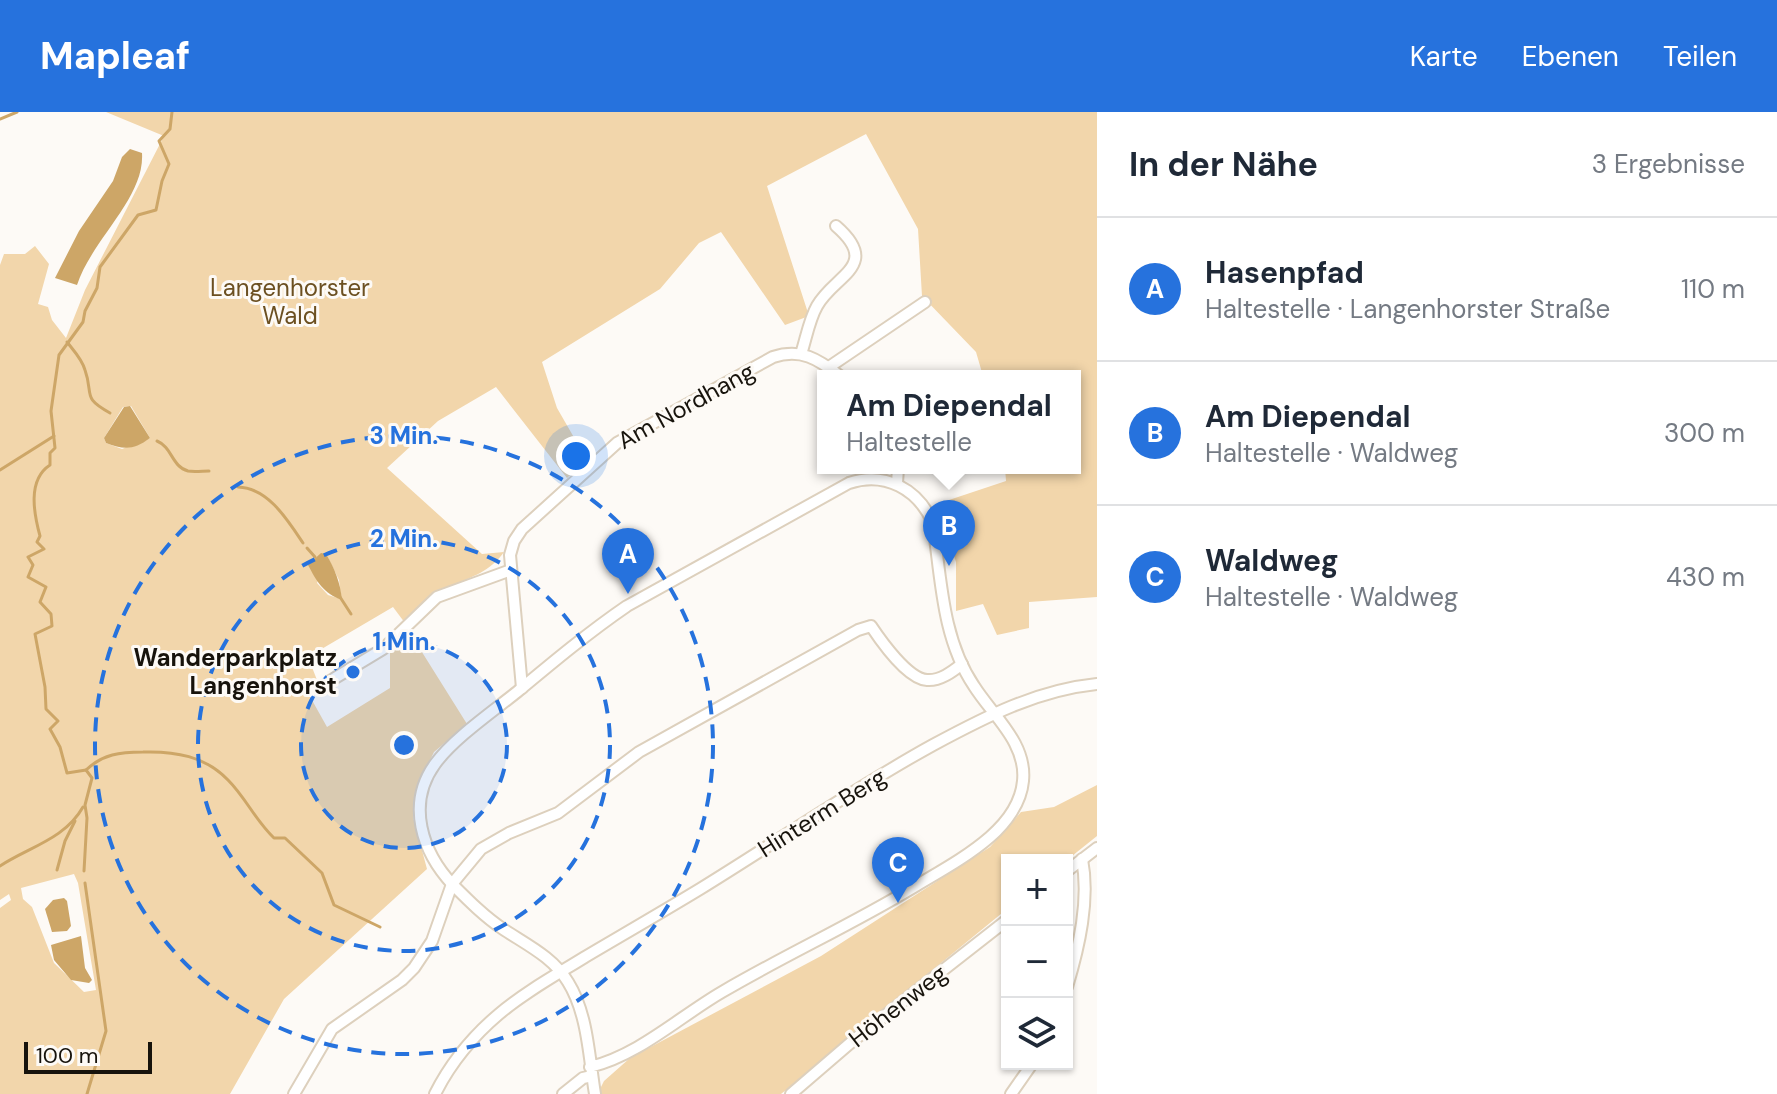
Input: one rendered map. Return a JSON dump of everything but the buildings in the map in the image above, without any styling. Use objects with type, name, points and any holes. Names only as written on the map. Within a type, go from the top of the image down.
[{"type":"street","points":[[833,370],[815,357],[801,354],[817,305],[852,269],[855,256],[852,242],[836,226]]},
{"type":"street","points":[[829,367],[925,302]]},
{"type":"street","name":"Am Nordhang","points":[[522,688],[510,555],[522,529],[617,443],[773,357],[801,354]]},
{"type":"street","points":[[897,483],[898,474]]},
{"type":"street","points":[[563,1094],[591,1071],[627,1053],[718,994],[873,912],[937,873],[991,836],[1014,809],[1023,783],[1019,749],[971,683],[962,664],[948,623],[933,523],[917,498],[897,483],[872,479],[849,483],[627,606],[522,688],[437,761],[425,783],[419,810],[423,837],[436,865],[485,915],[561,971],[577,999],[591,1071],[595,1094]]},
{"type":"street","points":[[330,681],[383,649],[437,597],[511,570]]},
{"type":"street","points":[[294,1094],[332,1029],[402,980],[424,955],[452,884],[481,849],[558,813],[639,752],[858,630],[871,626],[894,656],[920,679],[930,681],[962,664]]},
{"type":"street","name":"Hinterm Berg","points":[[435,1094],[458,1057],[496,1016],[561,971],[752,857],[857,789],[994,713],[1045,694],[1097,684]]},
{"type":"street","points":[[1073,866],[1097,848]]},
{"type":"street","points":[[1073,958],[1083,911],[1082,859]]},
{"type":"street","name":"Höhenweg","points":[[791,1094],[855,1039],[1001,925]]},
{"type":"street","points":[[1011,1094],[1028,1070]]},
{"type":"green space","name":"Langenhorster Wald","points":[[106,112],[1097,112],[1097,597],[1029,602],[1029,628],[997,635],[983,604],[956,611],[956,562],[937,504],[1006,481],[1005,474],[1081,474],[1081,370],[981,370],[976,352],[922,296],[918,229],[866,134],[767,186],[809,316],[785,325],[721,232],[699,243],[660,289],[542,362],[557,408],[587,460],[567,478],[496,387],[438,421],[387,468],[482,554],[504,552],[487,569],[432,598],[405,623],[393,607],[308,657],[317,680],[308,693],[327,727],[390,688],[390,652],[410,633],[467,724],[434,752],[419,783],[413,817],[427,869],[284,999],[230,1094],[0,1094],[0,908],[11,900],[9,894],[0,900],[0,265],[4,254],[25,254],[35,246],[49,264],[38,304],[48,307],[52,320],[66,338],[85,290],[164,136]],"holes":[[[131,406],[150,438],[122,449],[106,443],[104,438],[123,407]],[[326,554],[339,580],[341,599],[328,595],[317,583]],[[74,874],[96,990],[84,992],[54,963],[32,907],[23,899],[21,888]]]},
{"type":"green space","points":[[1097,785],[1097,836],[1073,855],[1001,854],[1001,914],[781,1094],[600,1094],[604,1081],[630,1058],[821,956],[990,847],[1021,812],[1054,807]]},
{"type":"shaded area","points":[[130,149],[142,153],[141,170],[127,202],[94,251],[77,285],[55,278],[79,231],[113,181],[122,157]]},
{"type":"shaded area","points":[[130,406],[150,438],[129,448],[106,443],[104,438],[124,407]]},
{"type":"shaded area","points":[[321,553],[326,554],[334,570],[342,600],[321,586],[308,565]]},
{"type":"shaded area","points":[[64,898],[71,926],[67,931],[52,932],[45,909],[53,900]]},
{"type":"shaded area","points":[[81,936],[85,968],[92,980],[89,983],[71,980],[54,960],[51,945]]},
{"type":"waterway","points":[[0,119],[17,112]]},
{"type":"waterway","points":[[84,871],[85,805],[92,778],[86,770],[67,773],[60,747],[50,729],[58,721],[46,709],[35,634],[52,626],[51,614],[40,602],[46,587],[28,577],[33,565],[28,557],[44,549],[37,542],[40,536],[34,508],[35,488],[43,471],[50,465],[50,453],[55,448],[51,411],[59,355],[83,322],[97,288],[100,267],[138,215],[156,210],[169,164],[159,141],[170,129],[172,112]]},
{"type":"waterway","points":[[67,342],[84,366],[92,399],[110,413]]},
{"type":"waterway","points":[[0,470],[54,436]]},
{"type":"waterway","points":[[157,441],[183,469],[209,471]]},
{"type":"waterway","points":[[238,487],[268,499],[303,543]]},
{"type":"waterway","points":[[307,548],[315,557]]},
{"type":"waterway","points":[[340,597],[351,614]]},
{"type":"waterway","points":[[86,770],[105,757],[135,752],[178,754],[210,765],[234,787],[274,838],[285,838],[322,873],[334,905],[380,927]]},
{"type":"waterway","points":[[0,866],[56,835],[83,807]]},
{"type":"waterway","points":[[57,870],[65,841],[75,821]]},
{"type":"waterway","points":[[85,883],[106,1031],[87,1094]]},
{"type":"place","name":"Am Diependal","points":[[949,566]]},
{"type":"place","name":"Hasenpfad","points":[[628,594]]},
{"type":"place","name":"Wanderparkplatz Langenhorst","points":[[353,672]]},
{"type":"place","name":"Waldweg","points":[[898,903]]}]
